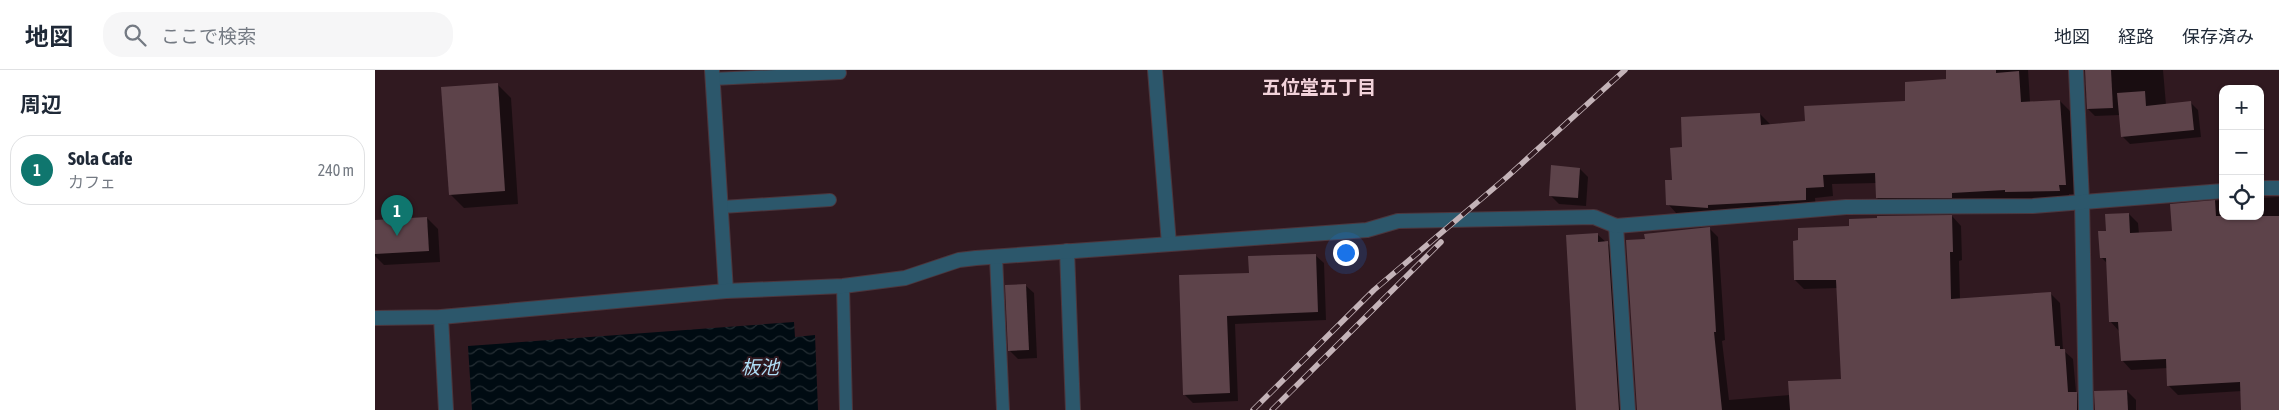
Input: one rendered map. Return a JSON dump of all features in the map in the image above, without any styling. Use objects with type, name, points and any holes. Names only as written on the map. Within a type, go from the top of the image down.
[{"type":"street","points":[[1155,70],[1169,244]]},
{"type":"street","points":[[2076,70],[2082,201],[2086,410]]},
{"type":"street","points":[[712,75],[727,291]]},
{"type":"street","points":[[2264,188],[2279,188]]},
{"type":"street","points":[[375,318],[441,316],[727,291],[843,286],[905,278],[959,260],[1367,230],[1397,221],[1594,217],[1616,226],[1846,207],[2033,206],[2219,192]]},
{"type":"street","points":[[1616,226],[1628,410]]},
{"type":"street","points":[[1067,252],[1073,410]]},
{"type":"street","points":[[441,316],[446,410]]},
{"type":"lane","points":[[712,75],[840,73]]},
{"type":"lane","points":[[722,207],[830,200]]},
{"type":"lane","points":[[996,257],[1003,410]]},
{"type":"lane","points":[[843,286],[846,410]]},
{"type":"water","name":"板池","points":[[794,322],[795,337],[815,335],[818,410],[472,410],[468,346]]},
{"type":"building","points":[[1946,70],[1996,70],[1996,73],[2019,71],[2021,102],[2060,100],[2066,185],[2059,185],[2060,191],[2005,192],[2005,190],[1952,193],[1952,198],[1876,198],[1875,173],[1823,175],[1824,187],[1806,188],[1806,200],[1708,205],[1708,208],[1666,205],[1665,180],[1672,180],[1670,148],[1682,147],[1681,117],[1760,113],[1761,125],[1805,121],[1804,106],[1905,101],[1905,82],[1946,79]]},
{"type":"building","points":[[2085,70],[2111,70],[2113,108],[2087,109]]},
{"type":"building","points":[[498,83],[505,191],[449,195],[441,87]]},
{"type":"building","points":[[2145,91],[2146,106],[2191,101],[2194,130],[2121,137],[2117,93]]},
{"type":"building","points":[[1551,165],[1580,168],[1578,198],[1549,196]]},
{"type":"building","points":[[2215,200],[2216,216],[2219,216],[2219,220],[2264,220],[2264,216],[2279,216],[2279,410],[2241,410],[2240,382],[2167,386],[2166,359],[2121,361],[2118,322],[2109,322],[2106,258],[2100,258],[2098,231],[2106,231],[2105,214],[2129,213],[2130,233],[2172,231],[2170,204]]},
{"type":"building","points":[[1952,215],[1953,252],[1950,252],[1951,299],[2051,292],[2055,346],[2065,349],[2068,392],[2077,392],[2077,410],[1790,410],[1788,381],[1841,379],[1836,280],[1794,280],[1793,241],[1798,240],[1798,228],[1849,226],[1849,219],[1877,218],[1877,216]]},
{"type":"building","points":[[427,217],[429,251],[375,254],[375,220]]},
{"type":"building","points":[[1710,227],[1716,332],[1714,332],[1722,410],[1637,410],[1626,240],[1645,239],[1644,234]]},
{"type":"building","points":[[1598,233],[1598,242],[1608,241],[1619,410],[1576,410],[1566,235]]},
{"type":"building","points":[[1316,254],[1318,312],[1227,316],[1230,393],[1183,395],[1179,275],[1249,273],[1248,256]]},
{"type":"building","points":[[1026,284],[1029,350],[1008,351],[1005,285]]},
{"type":"building","points":[[2127,390],[2128,410],[2095,410],[2094,391]]},
{"type":"railway","points":[[1253,410],[1374,290],[1507,177],[1625,70]]},
{"type":"railway","points":[[1272,410],[1441,242]]},
{"type":"place","name":"Sola Cafe","points":[[397,236]]},
{"type":"district","name":"五位堂五丁目","points":[[1319,87]]}]
